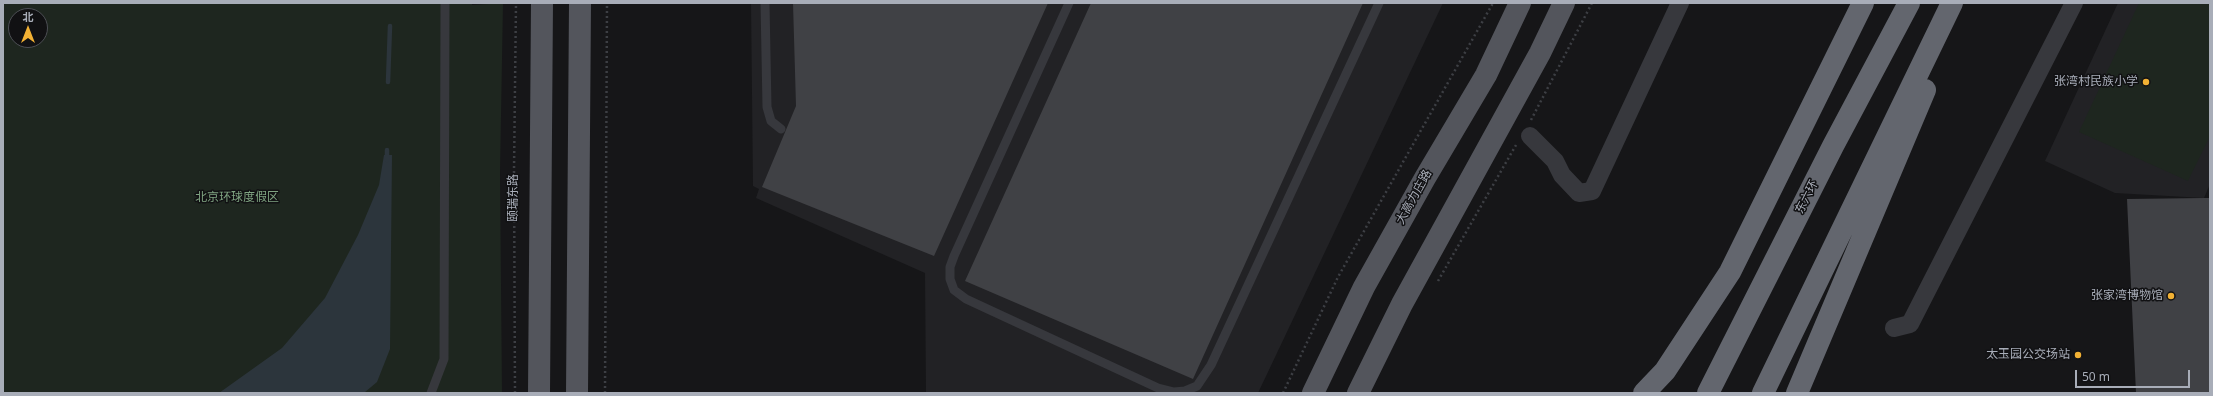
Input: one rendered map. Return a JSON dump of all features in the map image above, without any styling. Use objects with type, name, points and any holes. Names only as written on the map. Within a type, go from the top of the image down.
[{"type":"highway","points":[[1644,393],[1664,371],[1730,272],[1863,3]]},
{"type":"highway","name":"东六环","points":[[1708,393],[1833,146],[1910,3]]},
{"type":"highway","points":[[1762,393],[1952,3]]},
{"type":"highway","points":[[1797,393],[1962,3]]},
{"type":"main road","points":[[539,393],[542,3]]},
{"type":"main road","points":[[577,393],[580,3]]},
{"type":"main road","name":"大高力庄路","points":[[1313,393],[1364,287],[1425,178],[1486,75],[1520,3]]},
{"type":"main road","points":[[1358,393],[1402,304],[1540,53],[1564,3]]},
{"type":"street","points":[[1526,133],[1555,161],[1562,175],[1579,193],[1592,191],[1680,3]]},
{"type":"street","points":[[1894,328],[1910,324],[2074,3]]},
{"type":"lane","points":[[431,393],[444,358],[445,3]]},
{"type":"lane","points":[[765,3],[767,107],[771,121],[781,129]]},
{"type":"lane","points":[[1069,3],[954,256],[950,273],[951,284],[959,295],[966,299],[1158,388],[1180,392],[1196,386],[1211,365],[1379,3]]},
{"type":"path","name":"颐瑞东路","points":[[515,393],[514,171],[516,3]]},
{"type":"path","points":[[605,393],[607,3]]},
{"type":"path","points":[[1283,393],[1342,270],[1494,3]]},
{"type":"path","points":[[1436,284],[1526,133],[1592,3]]},
{"type":"shaded area","points":[[751,3],[1443,3],[1258,393],[926,393],[925,273],[756,198],[759,189],[753,186]]},
{"type":"shaded area","name":"张湾村民族小学","points":[[2118,3],[2210,3],[2210,184],[2204,198],[2115,193],[2045,161]]},
{"type":"shaded area","points":[[384,155],[392,155],[390,349],[377,382],[365,392],[360,393],[219,393],[282,348],[325,298],[358,235],[379,185]]},
{"type":"green space","name":"北京环球度假区","points":[[3,3],[472,3],[472,5],[503,3],[500,173],[502,393],[3,393]]},
{"type":"green space","name":"张湾村民族小学","points":[[2139,3],[2210,3],[2210,136],[2188,181],[2079,132]]},
{"type":"building","points":[[793,3],[1048,3],[934,256],[762,187],[796,106]]},
{"type":"building","points":[[1091,3],[1363,3],[1193,379],[965,281]]},
{"type":"building","name":"张家湾博物馆","points":[[2210,198],[2210,393],[2136,393],[2127,199]]},
{"type":"waterway","points":[[388,82],[390,26]]},
{"type":"waterway","points":[[387,150],[387,160]]},
{"type":"place","name":"张湾村民族小学","points":[[2146,82]]},
{"type":"place","name":"张家湾博物馆","points":[[2171,296]]},
{"type":"place","name":"太玉园公交场站","points":[[2078,355]]}]
